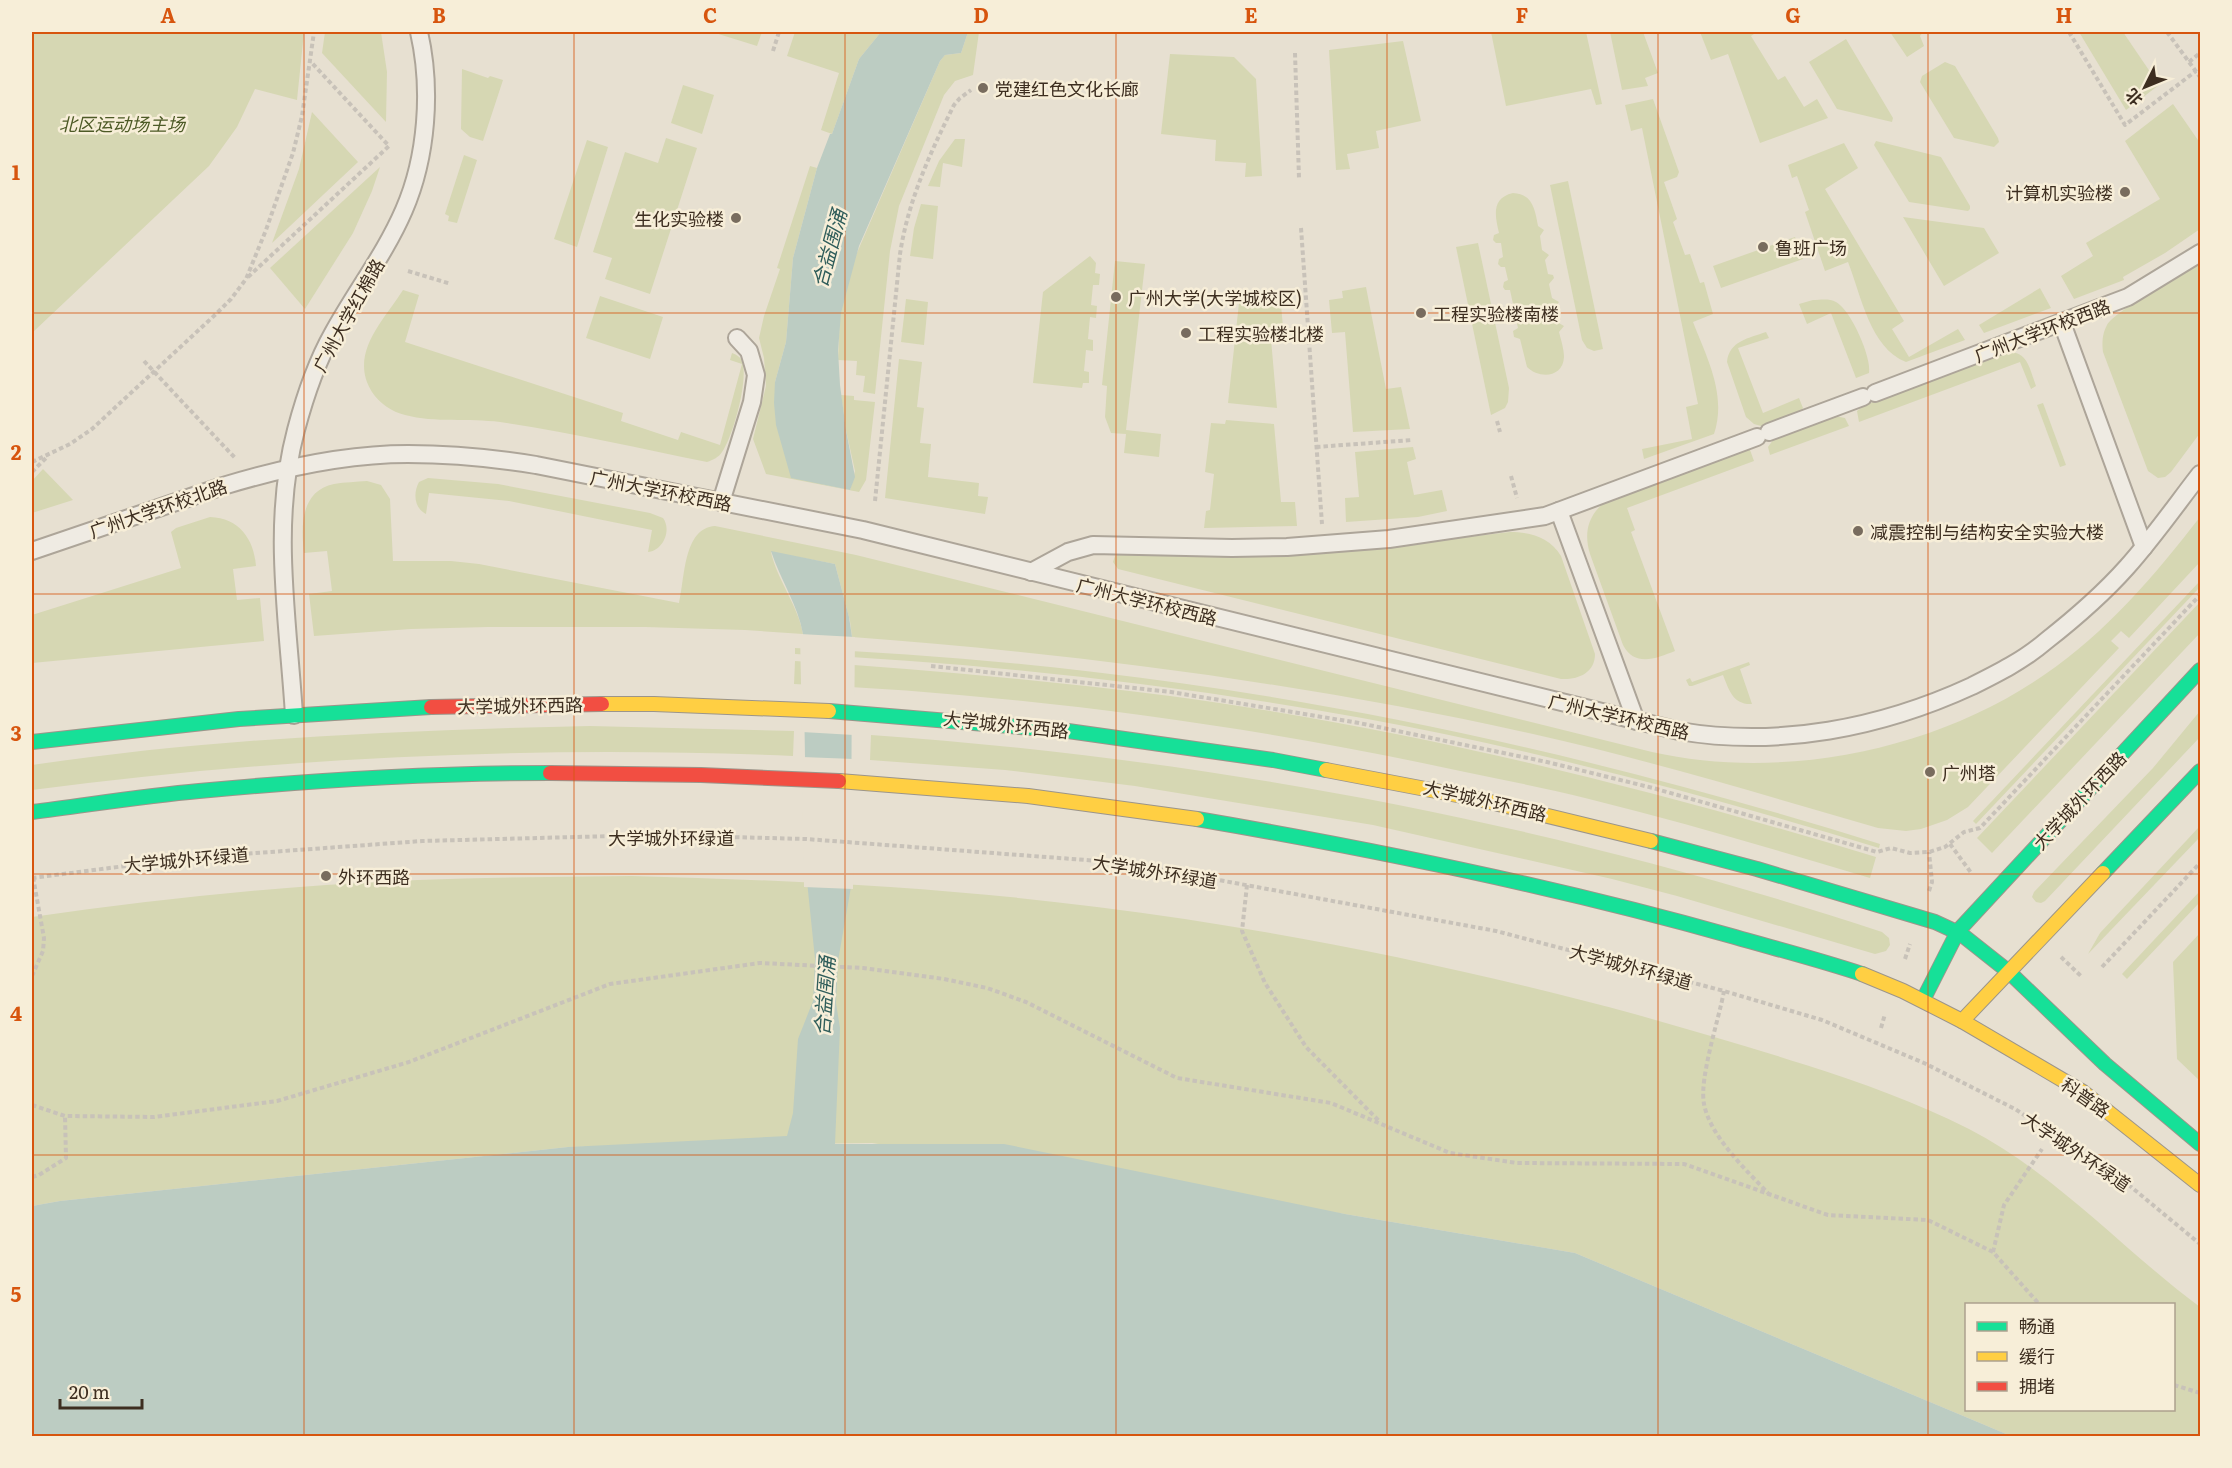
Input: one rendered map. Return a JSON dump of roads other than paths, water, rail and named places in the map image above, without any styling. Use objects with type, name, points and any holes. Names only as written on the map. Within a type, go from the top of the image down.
[{"type":"main road","name":"大学城外环西路","points":[[1923,1000],[1958,931],[2200,670]]},
{"type":"main road","name":"大学城外环西路","points":[[32,742],[177,724],[294,715],[437,706],[531,704],[684,705],[872,712],[975,720],[1144,738],[1284,760],[1422,786],[1550,814],[1686,849],[1811,884],[1958,931],[2009,972]]},
{"type":"main road","points":[[32,812],[197,791],[428,776],[572,773],[724,775],[870,782],[1013,795],[1132,810],[1390,853],[1549,888],[1671,919],[1836,967],[1923,1000],[1962,1021],[2200,771]]},
{"type":"main road","name":"科普路","points":[[2009,972],[2105,1064],[2200,1144]]},
{"type":"main road","name":"科普路","points":[[1962,1021],[2083,1092],[2200,1185]]},
{"type":"lane","name":"广州大学红棉路","points":[[294,715],[282,552],[286,470],[300,413],[318,363],[391,237],[404,209],[413,181],[425,115],[425,82],[419,32]]},
{"type":"lane","name":"广州大学环校西路","points":[[1031,572],[1068,552],[1093,545],[1232,548],[1324,544],[1422,535],[1536,518],[2128,297],[2200,253]]},
{"type":"lane","points":[[2062,323],[2144,547]]},
{"type":"lane","points":[[721,502],[755,388],[756,375],[753,362],[749,351],[737,338]]},
{"type":"lane","name":"广州大学环校西路","points":[[286,470],[323,462],[408,454],[491,458],[536,465],[863,530],[1691,734],[1782,736],[1857,726],[1924,707],[1987,679],[2030,654],[2115,580],[2144,547],[2200,474]]},
{"type":"lane","name":"广州大学环校北路","points":[[32,551],[253,477],[286,470]]},
{"type":"lane","points":[[1559,511],[1636,721]]},
{"type":"water","name":"合益围涌","points":[[881,32],[968,32],[961,53],[945,55],[940,61],[859,246],[841,313],[838,351],[840,385],[855,477],[850,490],[791,478],[776,425],[775,382],[786,342],[793,258],[817,168],[859,59]]},
{"type":"water","name":"合益围涌","points":[[771,551],[835,564],[852,637],[851,887],[838,961],[836,1003],[840,1028],[835,1144],[1004,1144],[1345,1214],[1575,1253],[2011,1436],[32,1436],[32,1206],[60,1201],[568,1147],[787,1136],[793,1113],[798,1039],[813,1001],[815,959],[807,881],[803,634],[801,623]]},
{"type":"place","name":"党建红色文化长廊","points":[[983,88]]},
{"type":"place","name":"计算机实验楼","points":[[2125,192]]},
{"type":"place","name":"生化实验楼","points":[[736,218]]},
{"type":"place","name":"鲁班广场","points":[[1763,247]]},
{"type":"place","name":"广州大学(大学城校区)","points":[[1116,297]]},
{"type":"place","name":"工程实验楼南楼","points":[[1421,313]]},
{"type":"place","name":"工程实验楼北楼","points":[[1186,333]]},
{"type":"place","name":"减震控制与结构安全实验大楼","points":[[1858,531]]},
{"type":"place","name":"广州塔","points":[[1930,772]]},
{"type":"place","name":"外环西路","points":[[326,876]]},
{"type":"park label","name":"北区运动场主场","points":[[122,123]]}]
